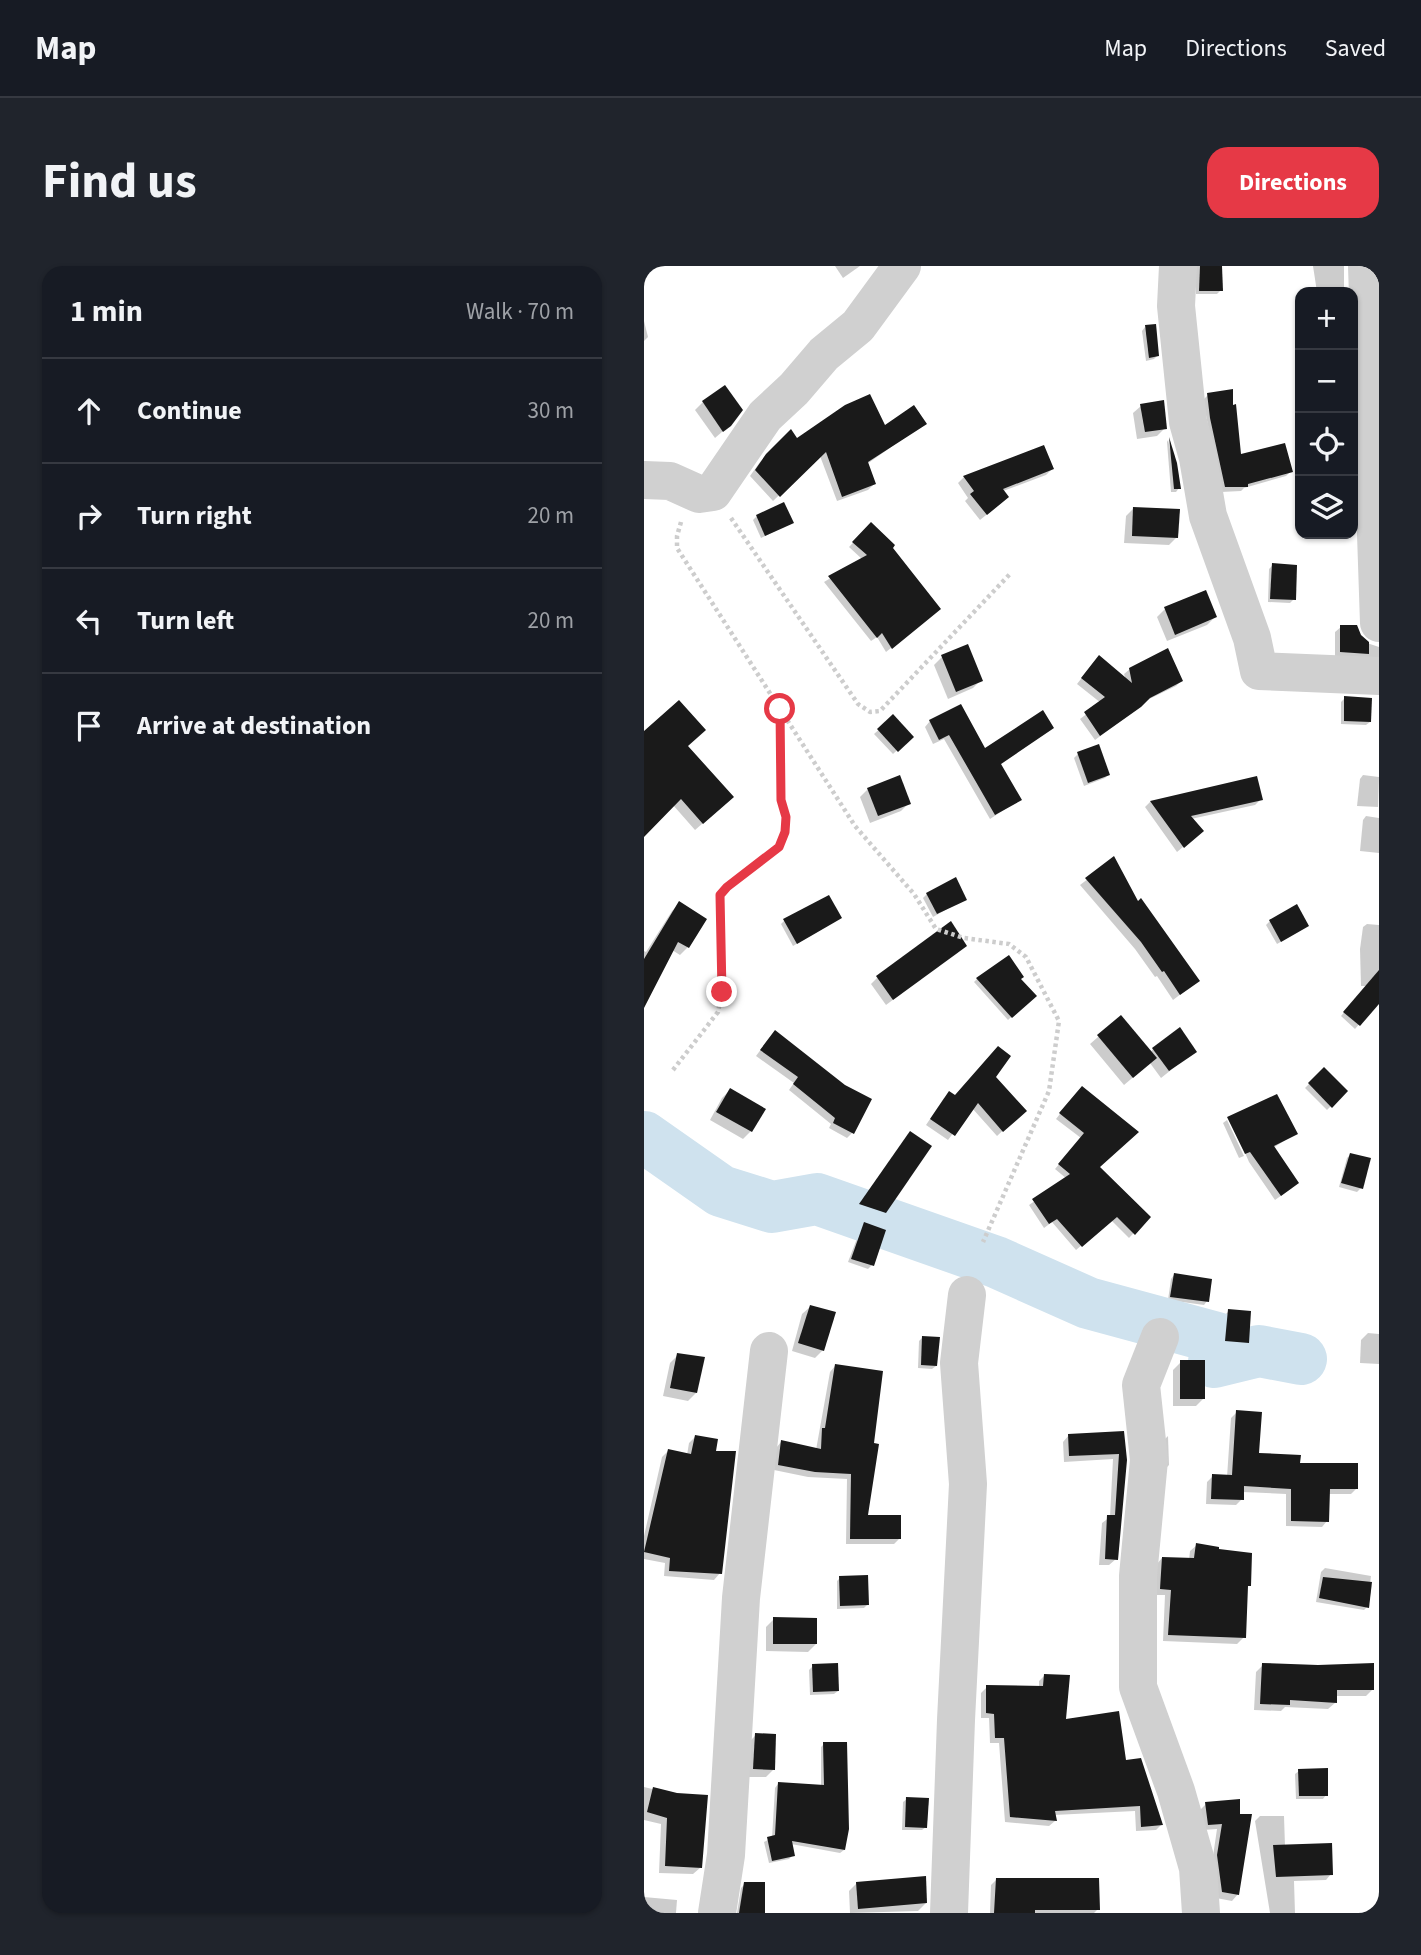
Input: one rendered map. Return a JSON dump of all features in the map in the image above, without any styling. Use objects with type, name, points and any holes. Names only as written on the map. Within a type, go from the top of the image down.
[{"type":"street","points":[[644,480],[670,481],[706,493],[765,416],[794,389],[824,354],[858,326],[902,266]]},
{"type":"street","points":[[1149,266],[1177,306]]},
{"type":"street","points":[[1178,266],[1177,306],[1188,422],[1198,458],[1208,516],[1252,638],[1259,671],[1379,676]]},
{"type":"street","points":[[1367,266],[1379,623]]},
{"type":"street","points":[[949,1913],[968,1484],[959,1363],[967,1295]]},
{"type":"street","points":[[1160,1337],[1141,1385],[1149,1460],[1138,1576],[1138,1687],[1176,1791],[1198,1868],[1201,1913]]},
{"type":"street","points":[[717,1913],[726,1854],[741,1598],[769,1351]]},
{"type":"path","points":[[983,1242],[1049,1091],[1059,1021],[1026,957],[1009,944],[964,938],[936,929],[914,894],[855,826],[677,548],[680,525],[706,493],[858,704],[870,712],[880,712],[1010,574]]},
{"type":"path","points":[[673,1070],[718,1012],[722,992],[720,895],[779,847],[785,832],[786,817],[781,800],[780,709]]},
{"type":"building","points":[[1200,266],[1222,266],[1223,291],[1199,291]]},
{"type":"building","points":[[1156,324],[1159,356],[1149,358],[1145,325]]},
{"type":"building","points":[[725,385],[743,410],[723,432],[702,401]]},
{"type":"building","points":[[1233,389],[1241,454],[1285,443],[1293,472],[1248,484],[1248,487],[1225,487],[1207,393]]},
{"type":"building","points":[[870,394],[885,425],[914,405],[927,424],[868,462],[876,484],[842,497],[826,452],[780,497],[755,470],[766,454],[791,429],[797,438],[845,405]]},
{"type":"building","points":[[1164,400],[1167,429],[1145,432],[1140,404]]},
{"type":"building","points":[[1169,437],[1177,463],[1181,489],[1174,489]]},
{"type":"building","points":[[1044,445],[1054,469],[1003,489],[1009,497],[987,515],[970,494],[974,491],[963,476]]},
{"type":"building","points":[[784,502],[794,523],[765,536],[756,515]]},
{"type":"building","points":[[1133,507],[1180,509],[1178,538],[1132,536]]},
{"type":"building","points":[[871,522],[895,545],[893,548],[941,609],[892,649],[882,633],[877,638],[828,576],[867,555],[852,542]]},
{"type":"building","points":[[1272,563],[1297,565],[1296,600],[1270,599]]},
{"type":"building","points":[[1206,590],[1217,617],[1175,635],[1164,607]]},
{"type":"building","points":[[1340,625],[1357,625],[1361,635],[1369,642],[1369,654],[1340,652]]},
{"type":"building","points":[[968,644],[983,681],[956,692],[941,655]]},
{"type":"building","points":[[1168,648],[1183,681],[1150,698],[1100,736],[1084,712],[1105,697],[1081,678],[1099,655],[1132,683],[1129,668]]},
{"type":"building","points":[[1344,696],[1372,698],[1371,722],[1344,721]]},
{"type":"building","points":[[679,700],[706,730],[688,746],[734,797],[703,824],[681,799],[644,837],[644,731]]},
{"type":"building","points":[[961,704],[985,748],[1043,710],[1054,728],[1001,764],[1022,800],[995,815],[949,735],[939,740],[929,720]]},
{"type":"building","points":[[893,714],[914,737],[898,752],[877,729]]},
{"type":"building","points":[[1099,744],[1110,775],[1088,783],[1077,752]]},
{"type":"building","points":[[900,775],[911,804],[878,816],[867,788]]},
{"type":"building","points":[[1257,776],[1263,800],[1191,816],[1204,831],[1184,848],[1150,801]]},
{"type":"building","points":[[1114,856],[1138,901],[1141,898],[1200,981],[1180,995],[1141,942],[1085,878]]},
{"type":"building","points":[[956,877],[967,900],[937,914],[926,893]]},
{"type":"building","points":[[829,895],[842,918],[797,944],[783,919]]},
{"type":"building","points":[[679,901],[707,919],[689,948],[678,942],[644,1008],[644,959]]},
{"type":"building","points":[[1297,904],[1309,926],[1281,942],[1269,920]]},
{"type":"building","points":[[951,921],[967,946],[893,1000],[876,976]]},
{"type":"building","points":[[1009,955],[1024,977],[1021,979],[1037,996],[1012,1018],[976,978]]},
{"type":"building","points":[[1379,970],[1379,1004],[1360,1026],[1343,1012]]},
{"type":"building","points":[[1121,1015],[1157,1058],[1133,1078],[1097,1035]]},
{"type":"building","points":[[1180,1027],[1197,1052],[1169,1071],[1152,1048]]},
{"type":"building","points":[[775,1030],[845,1085],[872,1099],[854,1134],[833,1123],[835,1118],[793,1084],[798,1077],[760,1050]]},
{"type":"building","points":[[998,1046],[1011,1056],[996,1077],[1027,1111],[1003,1132],[978,1103],[955,1136],[930,1119],[949,1091],[955,1095]]},
{"type":"building","points":[[1324,1067],[1348,1091],[1332,1108],[1308,1083]]},
{"type":"building","points":[[1082,1086],[1139,1132],[1100,1167],[1151,1217],[1135,1235],[1117,1217],[1082,1247],[1057,1219],[1049,1224],[1032,1199],[1070,1174],[1058,1164],[1084,1133],[1059,1113]]},
{"type":"building","points":[[730,1088],[766,1109],[752,1132],[716,1112]]},
{"type":"building","points":[[1277,1094],[1298,1134],[1274,1146],[1299,1183],[1281,1196],[1250,1152],[1245,1154],[1227,1117]]},
{"type":"building","points":[[910,1131],[932,1146],[886,1213],[859,1204]]},
{"type":"building","points":[[1350,1153],[1371,1158],[1363,1189],[1341,1183]]},
{"type":"building","points":[[864,1222],[886,1230],[874,1266],[851,1259]]},
{"type":"building","points":[[1174,1273],[1212,1279],[1209,1302],[1170,1297]]},
{"type":"building","points":[[810,1305],[836,1312],[824,1351],[798,1343]]},
{"type":"building","points":[[1228,1309],[1251,1311],[1249,1343],[1225,1341]]},
{"type":"building","points":[[922,1336],[940,1337],[937,1366],[921,1365]]},
{"type":"building","points":[[677,1353],[705,1357],[697,1393],[670,1388]]},
{"type":"building","points":[[1180,1360],[1205,1360],[1205,1399],[1180,1399]]},
{"type":"building","points":[[835,1364],[883,1371],[874,1443],[879,1444],[868,1515],[901,1515],[901,1539],[850,1539],[851,1474],[815,1472],[778,1465],[781,1440],[821,1449],[822,1428],[825,1428]]},
{"type":"building","points":[[1236,1410],[1262,1412],[1259,1453],[1301,1455],[1300,1463],[1358,1463],[1358,1489],[1330,1489],[1329,1522],[1291,1521],[1291,1489],[1244,1486],[1244,1500],[1211,1499],[1212,1474],[1232,1475]]},
{"type":"building","points":[[1124,1431],[1127,1460],[1118,1560],[1105,1559],[1107,1515],[1115,1515],[1119,1454],[1069,1456],[1068,1434]]},
{"type":"building","points":[[695,1435],[718,1439],[716,1451],[736,1451],[722,1574],[669,1571],[670,1558],[644,1552],[668,1449],[691,1454]]},
{"type":"building","points":[[1196,1543],[1252,1553],[1246,1638],[1168,1635],[1171,1590],[1160,1589],[1162,1557],[1194,1558]]},
{"type":"building","points":[[868,1575],[869,1605],[840,1606],[839,1576]]},
{"type":"building","points":[[1323,1577],[1372,1582],[1369,1608],[1319,1598]]},
{"type":"building","points":[[773,1617],[817,1618],[817,1644],[773,1644]]},
{"type":"building","points":[[838,1663],[839,1691],[813,1692],[812,1664]]},
{"type":"building","points":[[1262,1663],[1374,1663],[1374,1690],[1337,1690],[1337,1703],[1290,1700],[1290,1705],[1260,1704]]},
{"type":"building","points":[[1044,1674],[1070,1675],[1066,1719],[1119,1711],[1126,1760],[1141,1758],[1163,1825],[1141,1827],[1140,1806],[1055,1811],[1057,1821],[1010,1817],[1004,1738],[995,1738],[994,1714],[986,1713],[986,1685],[1043,1686]]},
{"type":"building","points":[[755,1733],[776,1734],[775,1770],[753,1769]]},
{"type":"building","points":[[823,1742],[847,1742],[849,1829],[845,1850],[792,1841],[795,1856],[772,1861],[767,1837],[775,1835],[778,1782],[824,1785]]},
{"type":"building","points":[[1328,1768],[1328,1796],[1299,1796],[1298,1769]]},
{"type":"building","points":[[653,1787],[677,1793],[708,1795],[702,1868],[665,1866],[667,1818],[647,1812]]},
{"type":"building","points":[[906,1797],[929,1798],[927,1828],[905,1827]]},
{"type":"building","points":[[1240,1799],[1240,1814],[1252,1814],[1239,1895],[1222,1892],[1217,1855],[1222,1824],[1208,1825],[1205,1802]]},
{"type":"building","points":[[1332,1843],[1333,1875],[1276,1877],[1273,1845]]},
{"type":"building","points":[[926,1876],[927,1903],[858,1909],[856,1882]]},
{"type":"building","points":[[996,1878],[1099,1878],[1100,1910],[994,1913]]},
{"type":"building","points":[[744,1882],[765,1882],[765,1913],[739,1913]]},
{"type":"waterway","points":[[644,1137],[721,1191],[772,1207],[817,1199],[996,1262],[1088,1303],[1217,1338],[1214,1362],[1259,1351],[1301,1359]]},
{"type":"route","points":[[722,992],[720,895],[779,847],[785,832],[786,817],[781,800],[780,709]]}]
